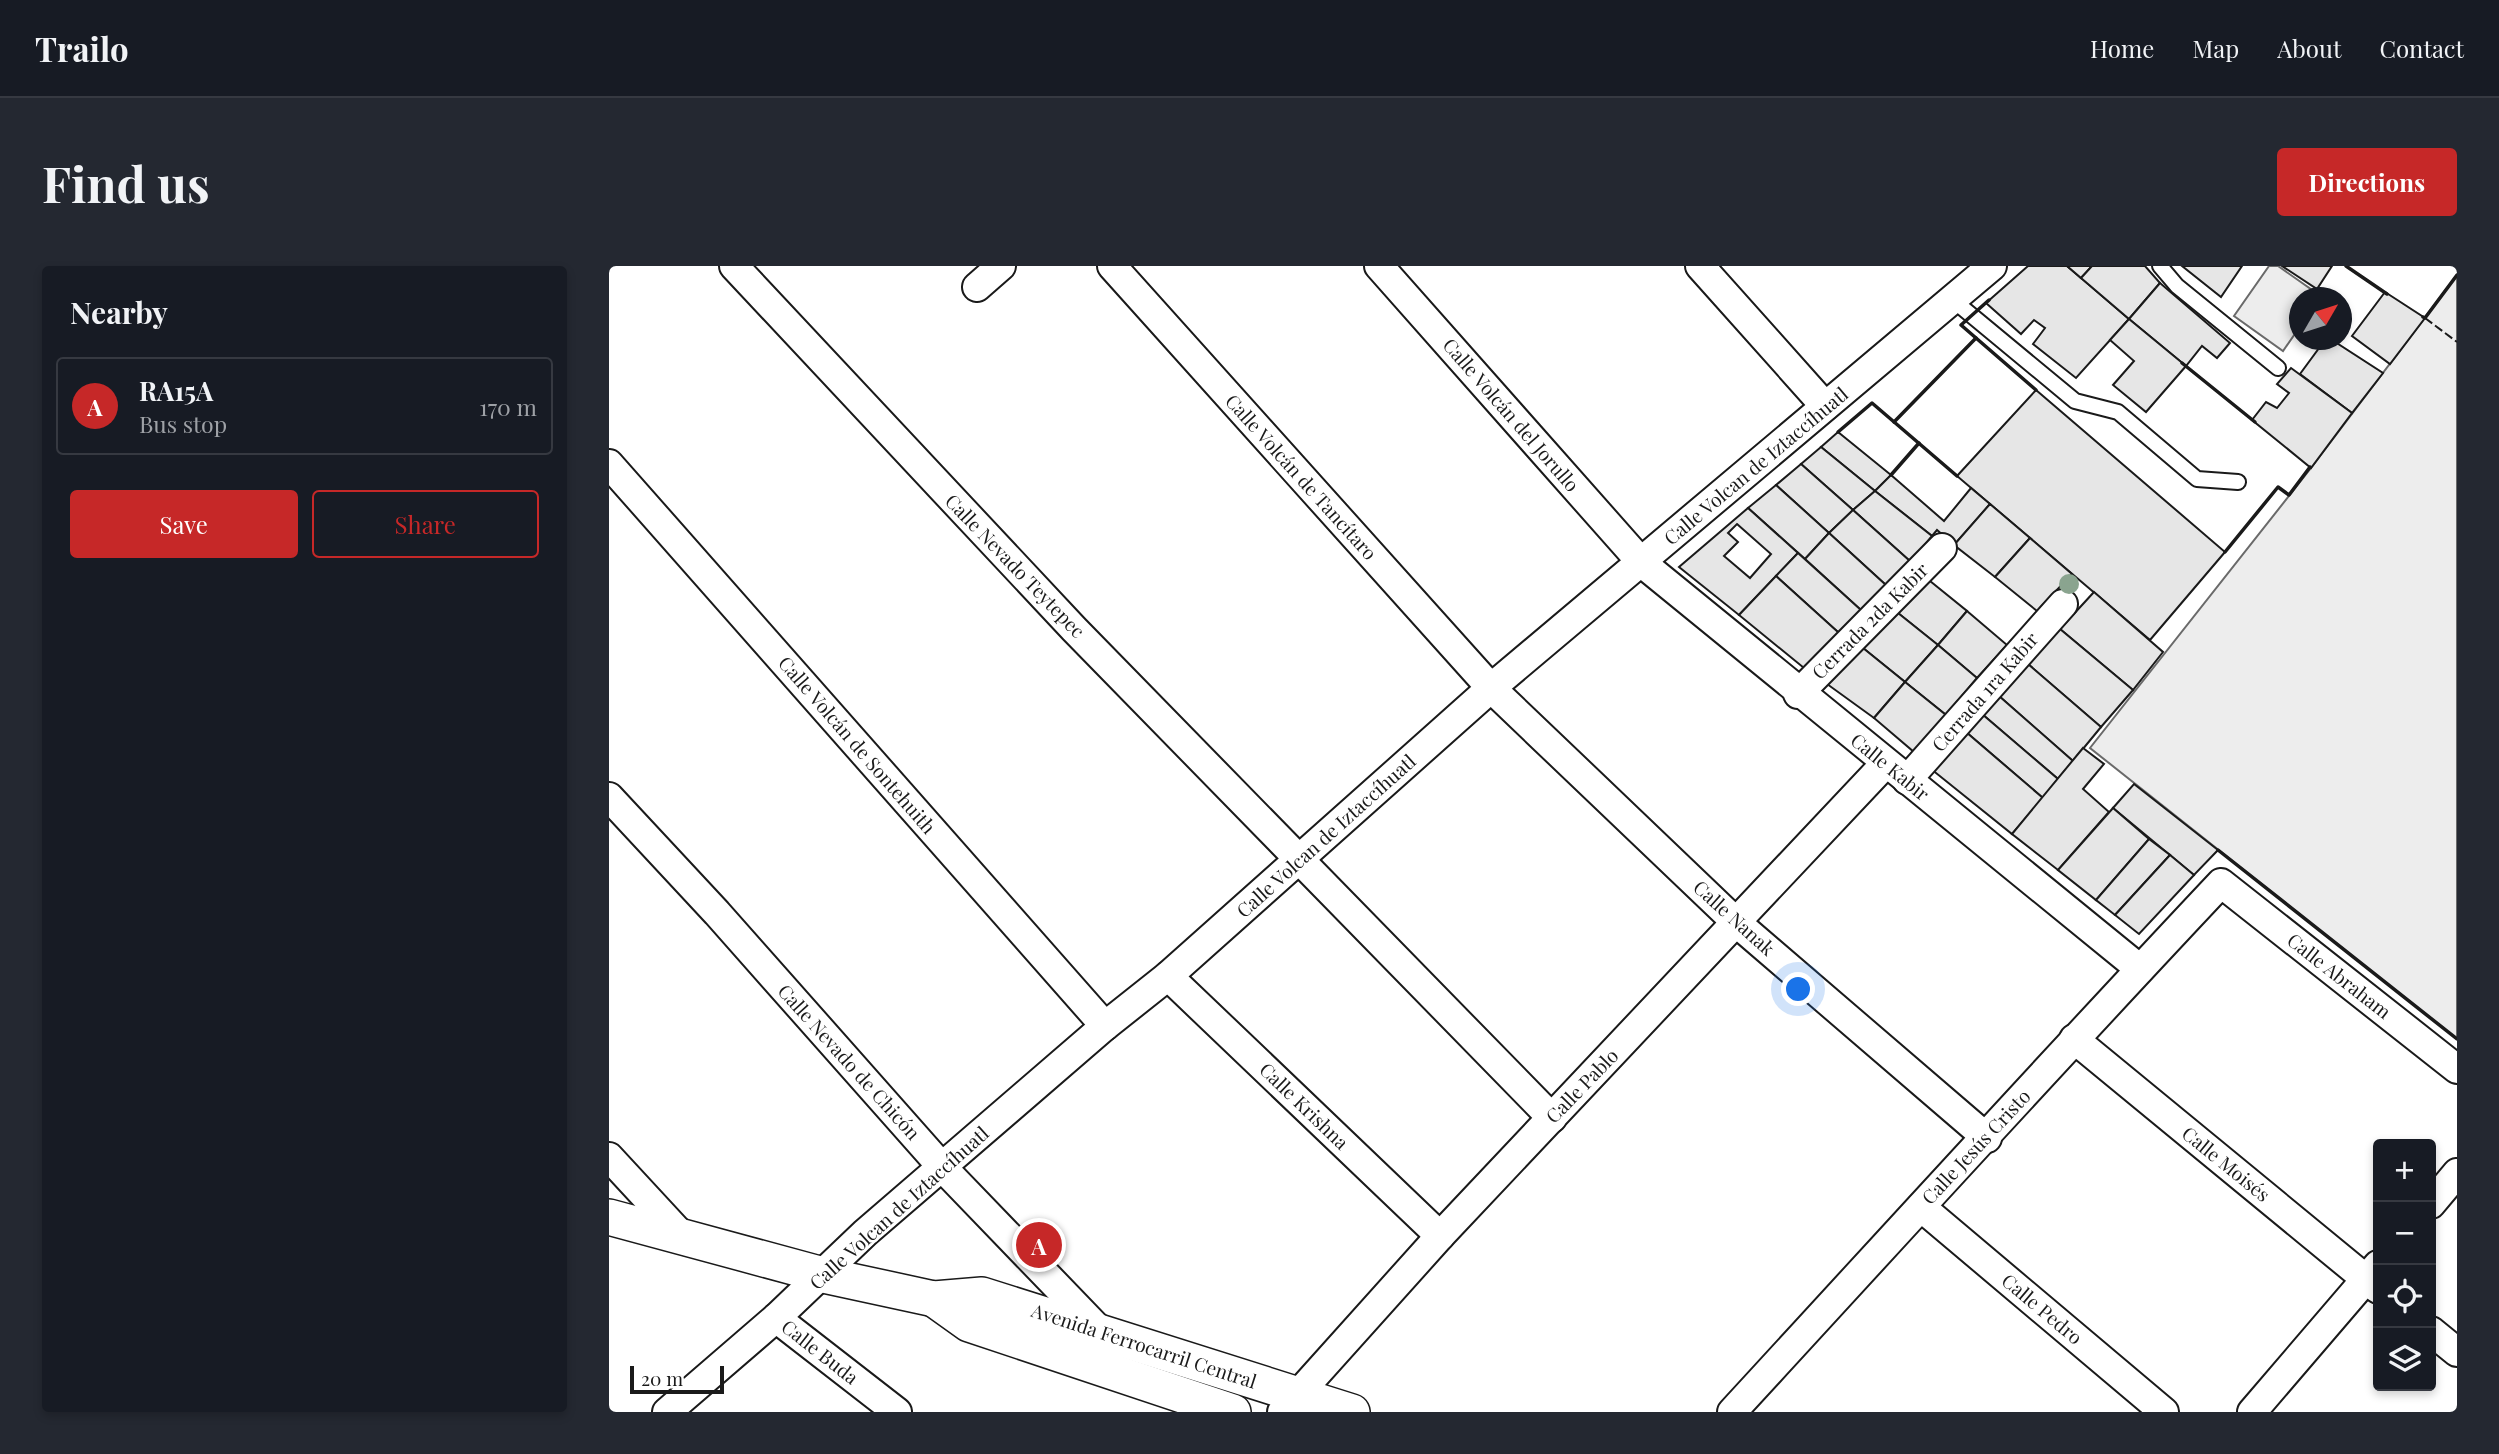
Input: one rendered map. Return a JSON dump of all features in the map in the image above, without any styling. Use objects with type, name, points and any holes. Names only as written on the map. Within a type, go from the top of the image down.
[{"type":"street","name":"Calle Nevado Teytepec","points":[[734,266],[1064,619],[1300,861]]},
{"type":"street","points":[[977,287],[1001,266]]},
{"type":"street","name":"Calle Volcán de Tancítaro","points":[[1112,266],[1491,688]]},
{"type":"street","name":"Calle Volcán del Jorullo","points":[[1379,266],[1642,563]]},
{"type":"street","points":[[1700,266],[1825,406]]},
{"type":"street","name":"Calle Volcan de Iztaccíhuatl","points":[[667,1412],[776,1318],[865,1233],[1300,861],[1491,688],[1992,266]]},
{"type":"street","name":"Calle Volcán de Sontehuith","points":[[609,464],[1105,1026]]},
{"type":"street","name":"Cerrada 2da Kabir","points":[[1798,694],[1942,548]]},
{"type":"street","name":"Calle Kabir","points":[[1642,563],[1798,694],[2140,969]]},
{"type":"street","name":"Cerrada 1ra Kabir","points":[[1897,772],[2063,604]]},
{"type":"street","name":"Calle Nanak","points":[[1491,688],[1738,924],[1987,1138]]},
{"type":"street","name":"Calle Pablo","points":[[1290,1404],[1440,1236],[1738,924],[1897,772]]},
{"type":"street","name":"Calle Nevado de Chicón","points":[[609,797],[717,912],[942,1167],[1150,1384]]},
{"type":"street","points":[[1300,861],[1552,1118]]},
{"type":"street","name":"Calle Jesús Cristo","points":[[1733,1412],[2221,883]]},
{"type":"street","name":"Calle Abraham","points":[[2221,883],[2457,1069]]},
{"type":"street","name":"Calle Krishna","points":[[1168,976],[1440,1236]]},
{"type":"street","name":"Calle Moisés","points":[[2074,1040],[2373,1277]]},
{"type":"street","points":[[609,1157],[683,1237]]},
{"type":"street","points":[[2433,1202],[2457,1173]]},
{"type":"street","name":"Calle Pedro","points":[[1921,1207],[2164,1412]]},
{"type":"street","name":"Avenida Ferrocarril Central","points":[[609,1217],[823,1275],[934,1299],[982,1295],[1100,1332],[1290,1404],[1352,1412]]},
{"type":"street","points":[[2252,1412],[2373,1279]]},
{"type":"street","name":"Avenida Ferrocarril Central","points":[[934,1299],[969,1324],[1233,1412]]},
{"type":"street","name":"Calle Buda","points":[[776,1318],[897,1412]]},
{"type":"street","points":[[2436,1335],[2457,1352]]},
{"type":"lane","points":[[2160,266],[2177,286],[2278,368]]},
{"type":"lane","points":[[1953,300],[2075,401],[2118,412],[2197,479],[2238,482]]},
{"type":"shaded area","points":[[2269,266],[2278,266],[2308,287],[2289,287],[2289,342],[2283,351],[2234,316]]},
{"type":"shaded area","points":[[2457,275],[2457,1039],[2090,748],[2311,468]]},
{"type":"building","points":[[2028,266],[2067,266],[2129,319],[2076,378],[2033,344],[2045,328],[2034,320],[2021,334],[1986,303]]},
{"type":"building","points":[[2067,266],[2092,266],[2081,278]]},
{"type":"building","points":[[2092,266],[2145,266],[2160,283],[2129,319],[2081,278]]},
{"type":"building","points":[[2182,266],[2242,266],[2221,297]]},
{"type":"building","points":[[2282,266],[2332,266],[2318,287],[2314,287]]},
{"type":"building","points":[[2160,283],[2230,343],[2217,358],[2202,346],[2186,366],[2129,319]]},
{"type":"building","points":[[2385,292],[2425,318],[2390,364],[2352,336]]},
{"type":"building","points":[[2129,319],[2186,366],[2146,412],[2113,385],[2134,361],[2110,340]]},
{"type":"building","points":[[2318,350],[2347,350],[2383,373],[2352,413],[2300,374]]},
{"type":"building","points":[[2291,368],[2352,413],[2311,468],[2252,420],[2266,402],[2277,408],[2289,393],[2277,384]]},
{"type":"building","points":[[2036,390],[2225,552],[2150,640],[1957,476]]},
{"type":"building","points":[[1838,432],[1891,475],[1875,491],[1821,447]]},
{"type":"building","points":[[1821,447],[1875,491],[1853,510],[1801,464]]},
{"type":"building","points":[[1801,464],[1853,510],[1829,533],[1776,485]]},
{"type":"building","points":[[1891,475],[1944,521],[1971,488],[1990,504],[1954,545],[1937,530],[1932,536],[1875,491]]},
{"type":"building","points":[[1776,485],[1829,533],[1805,559],[1748,508]]},
{"type":"building","points":[[1875,491],[1932,536],[1911,562],[1853,510]]},
{"type":"building","points":[[1990,504],[2030,538],[1995,577],[1954,545]]},
{"type":"building","points":[[1748,508],[1798,553],[1739,615],[1679,567]],"holes":[[[1737,524],[1771,554],[1750,578],[1724,556],[1738,542],[1728,533]]]},
{"type":"building","points":[[1853,510],[1911,562],[1887,586],[1829,533]]},
{"type":"building","points":[[1829,533],[1887,586],[1862,611],[1805,559]]},
{"type":"building","points":[[2030,538],[2072,574],[2037,611],[1995,577]]},
{"type":"building","points":[[1798,553],[1862,611],[1839,633],[1776,576]]},
{"type":"building","points":[[1776,576],[1839,633],[1804,668],[1739,615]]},
{"type":"building","points":[[1930,581],[1967,611],[1938,645],[1898,613]]},
{"type":"building","points":[[2094,592],[2163,652],[2133,690],[2060,629]]},
{"type":"building","points":[[1967,611],[2007,645],[1977,678],[1938,645]]},
{"type":"building","points":[[1898,613],[1938,645],[1905,682],[1863,648]]},
{"type":"building","points":[[2060,629],[2133,690],[2101,727],[2028,664]]},
{"type":"building","points":[[1938,645],[1977,678],[1946,715],[1905,682]]},
{"type":"building","points":[[1863,648],[1905,682],[1874,718],[1827,684]]},
{"type":"building","points":[[2028,664],[2101,727],[2073,761],[1999,696]]},
{"type":"building","points":[[1905,682],[1946,715],[1914,752],[1874,718]]},
{"type":"building","points":[[1999,696],[2073,761],[2058,779],[1982,714]]},
{"type":"building","points":[[1982,714],[2058,779],[2043,798],[1966,732]]},
{"type":"building","points":[[1966,732],[2043,798],[2012,834],[1931,769]]},
{"type":"building","points":[[2083,748],[2104,764],[2083,789],[2109,812],[2058,870],[2012,834]]},
{"type":"building","points":[[2134,784],[2218,850],[2194,875],[2113,808]]},
{"type":"building","points":[[2113,808],[2149,839],[2096,900],[2058,870]]},
{"type":"building","points":[[2149,839],[2170,855],[2115,915],[2096,900]]},
{"type":"building","points":[[2170,855],[2194,875],[2139,934],[2115,915]]},
{"type":"fence","points":[[2425,318],[2457,342]]},
{"type":"wall","points":[[2346,266],[2387,294]]},
{"type":"wall","points":[[2423,317],[2425,318],[2457,275]]},
{"type":"wall","points":[[1989,300],[1961,325],[2036,390]]},
{"type":"wall","points":[[1894,422],[1976,338]]},
{"type":"wall","points":[[2182,363],[2255,422]]},
{"type":"wall","points":[[1838,432],[1872,403],[1957,476]]},
{"type":"wall","points":[[1891,475],[1919,443]]},
{"type":"wall","points":[[2225,552],[2278,487],[2289,495],[2310,467]]},
{"type":"wall","points":[[2218,850],[2457,1039]]},
{"type":"place","name":"RA15A","points":[[1039,1245]]}]
